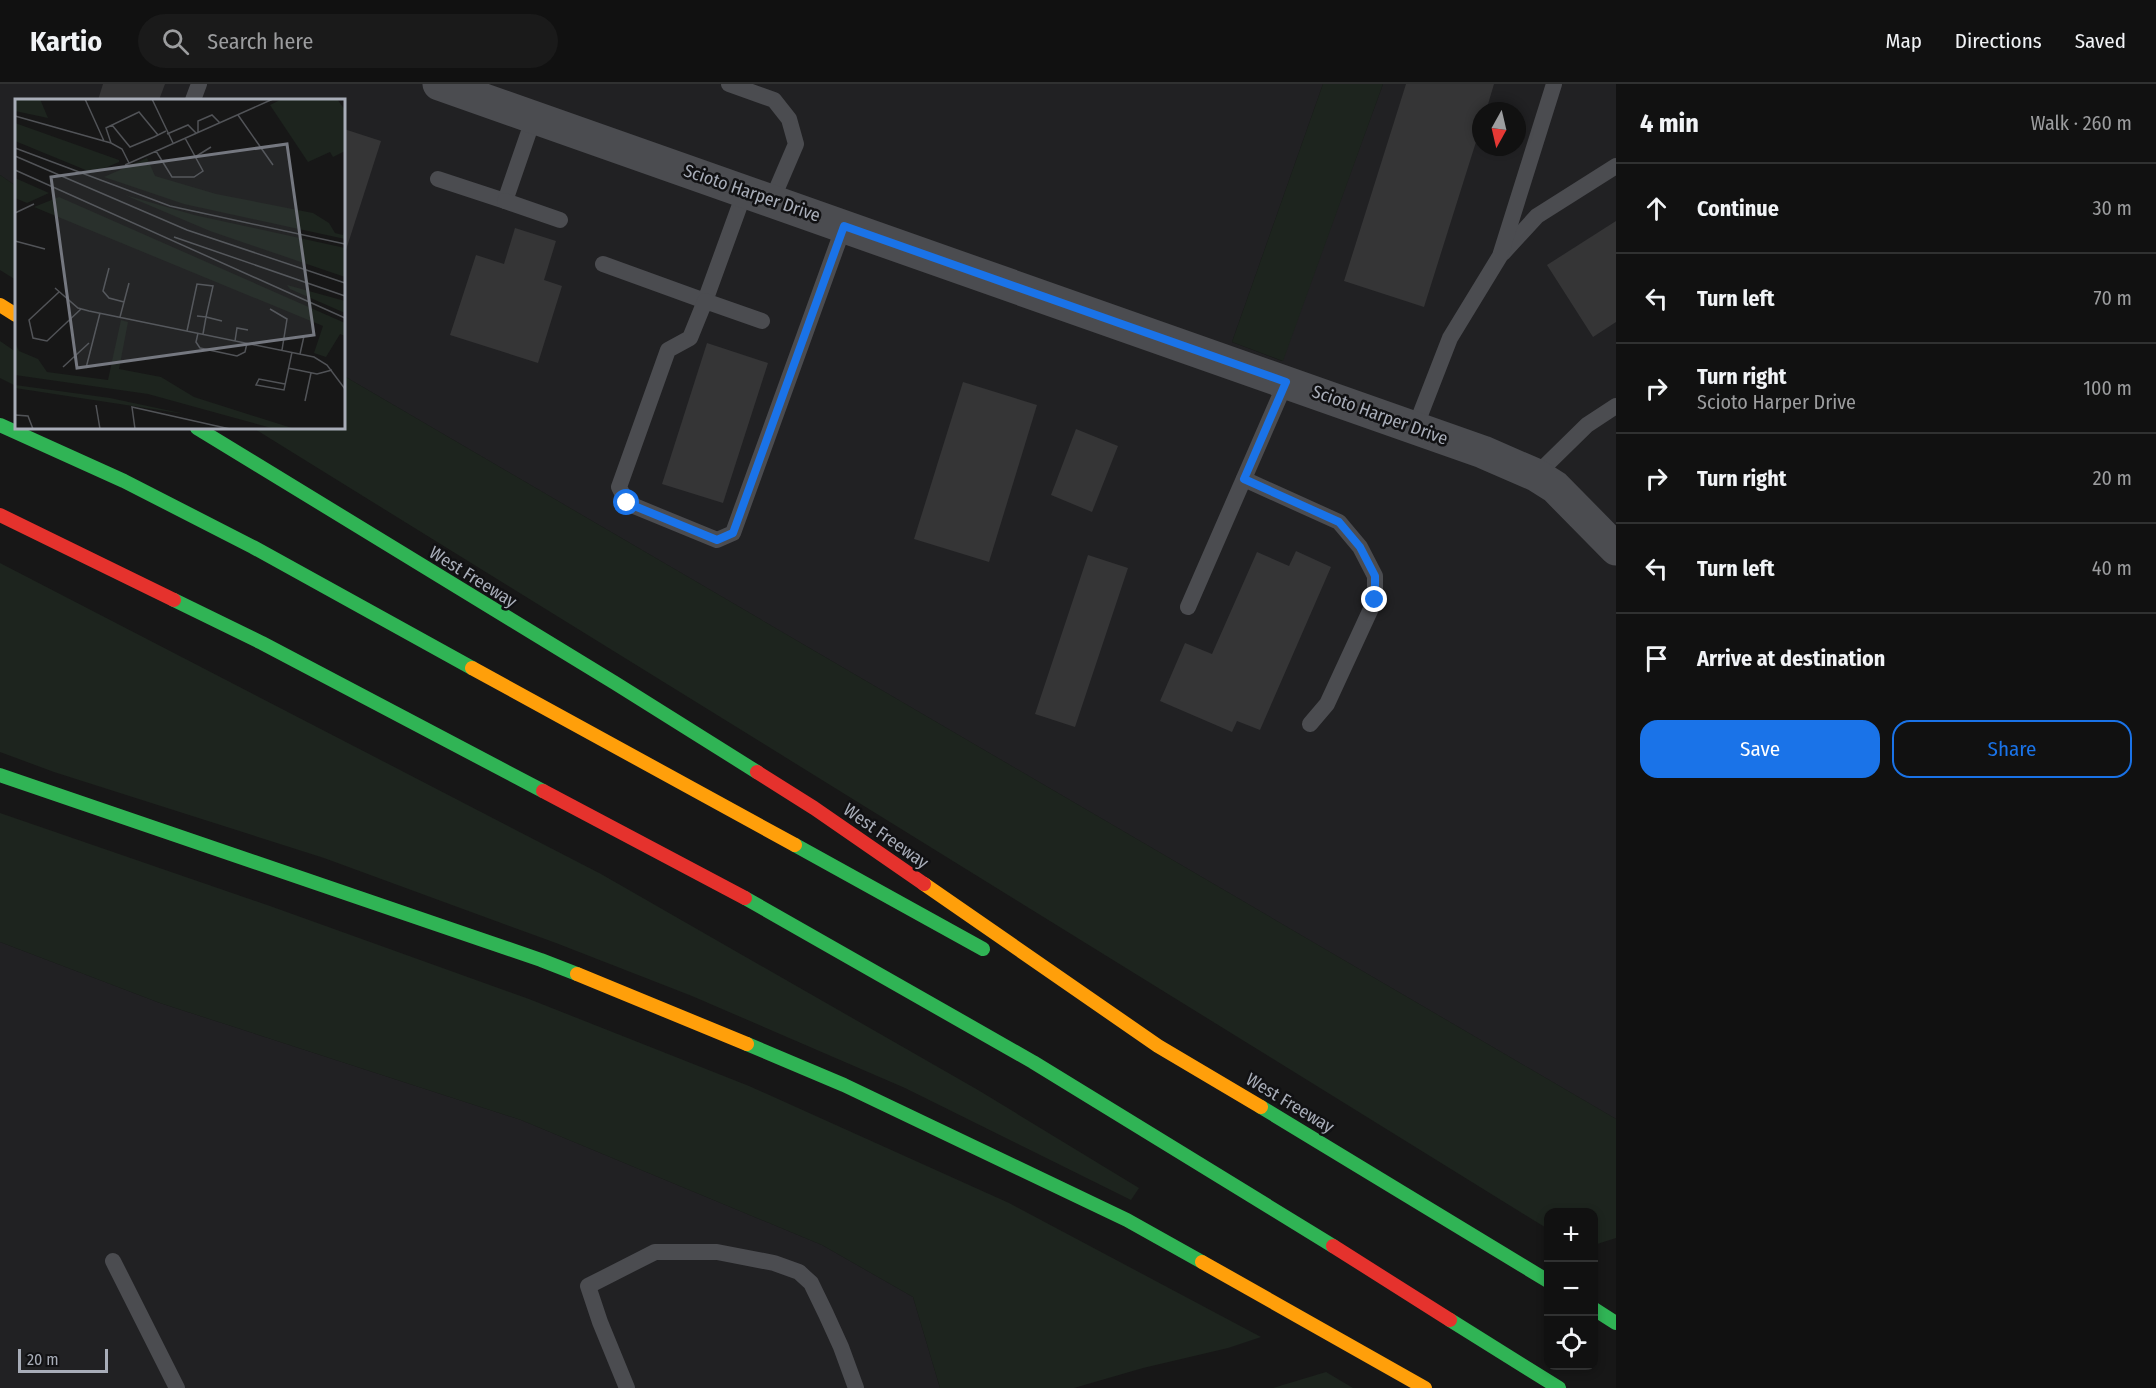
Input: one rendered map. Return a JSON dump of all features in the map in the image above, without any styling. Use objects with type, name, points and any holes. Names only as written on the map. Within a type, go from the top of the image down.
[{"type":"highway","points":[[0,305],[15,314]]},
{"type":"highway","points":[[0,425],[124,481],[253,547],[990,952]]},
{"type":"highway","name":"West Freeway","points":[[199,429],[615,683],[813,808],[1158,1046],[1544,1279]]},
{"type":"highway","points":[[0,515],[262,643],[755,903],[1033,1062],[1559,1388]]},
{"type":"highway","points":[[0,775],[541,960],[695,1021],[844,1085],[1127,1220],[1425,1388]]},
{"type":"highway","points":[[1032,976],[1158,1046]]},
{"type":"highway","points":[[1598,1312],[1616,1323]]},
{"type":"street","name":"Scioto Harper Drive","points":[[450,86],[1484,452],[1536,475],[1555,487],[1616,549]]},
{"type":"lane","points":[[193,99],[199,84]]},
{"type":"lane","points":[[729,84],[774,100],[789,119],[796,144],[759,196],[705,301],[690,338],[668,350],[620,487],[627,503],[717,540],[733,533],[844,226]]},
{"type":"lane","points":[[1500,256],[1554,84]]},
{"type":"lane","points":[[505,201],[534,117]]},
{"type":"lane","points":[[1415,428],[1450,338],[1500,256],[1538,216],[1616,166]]},
{"type":"lane","points":[[438,179],[560,220]]},
{"type":"lane","points":[[603,264],[762,321]]},
{"type":"lane","points":[[1188,607],[1286,382]]},
{"type":"lane","points":[[1536,475],[1587,425],[1616,406]]},
{"type":"lane","points":[[1244,479],[1339,522],[1360,547],[1375,576],[1375,600],[1327,704],[1310,724]]},
{"type":"lane","points":[[624,1387],[588,1286],[655,1252],[717,1252],[774,1263],[799,1272],[811,1283],[842,1347],[856,1388]]},
{"type":"lane","points":[[113,1261],[177,1388]]},
{"type":"shaded area","points":[[0,84],[1323,84],[1232,342],[1282,361],[1383,84],[1616,84],[1616,1119],[345,377],[345,99],[15,99],[15,185],[0,175]]},
{"type":"shaded area","points":[[1323,84],[1383,84],[1283,361],[1232,342]]},
{"type":"shaded area","points":[[0,175],[15,185],[15,279],[0,270]]},
{"type":"shaded area","points":[[0,341],[15,351],[15,386],[0,378]]},
{"type":"shaded area","points":[[345,377],[1616,1119],[1616,1238],[1598,1244],[1598,1208],[1544,1208],[1544,1227],[255,429],[345,429]]},
{"type":"shaded area","points":[[0,563],[601,874],[978,1090],[1139,1188],[1131,1200],[905,1088],[692,996],[556,943],[324,858],[54,772],[0,752]]},
{"type":"shaded area","points":[[0,813],[270,906],[529,999],[749,1086],[1009,1203],[1261,1337],[1228,1348],[1143,1368],[1074,1388],[940,1388],[913,1297],[822,1245],[521,1120],[160,1003],[0,942]]},
{"type":"shaded area","points":[[0,942],[160,1003],[521,1120],[822,1245],[913,1297],[940,1388],[0,1388]]},
{"type":"shaded area","points":[[1326,1372],[1353,1388],[1273,1388]]},
{"type":"building","points":[[103,84],[165,84],[159,99],[98,99]]},
{"type":"building","points":[[1406,84],[1494,84],[1489,102],[1472,102],[1472,155],[1424,307],[1344,281]]},
{"type":"building","points":[[345,129],[381,141],[345,253]]},
{"type":"building","points":[[1616,221],[1616,322],[1593,337],[1547,265]]},
{"type":"building","points":[[515,228],[556,241],[544,280],[562,286],[538,363],[450,335],[476,255],[504,264]]},
{"type":"building","points":[[707,343],[768,363],[723,503],[662,484]]},
{"type":"building","points":[[963,382],[1037,405],[989,562],[914,539]]},
{"type":"building","points":[[1076,429],[1118,446],[1092,512],[1051,495]]},
{"type":"building","points":[[1296,551],[1331,567],[1260,730],[1237,721],[1232,732],[1160,701],[1185,643],[1212,654],[1257,552],[1289,566]]},
{"type":"building","points":[[1088,555],[1128,568],[1075,727],[1035,714]]},
{"type":"traffic: fast","points":[[0,425],[124,481],[253,547],[472,668]]},
{"type":"traffic: fast","points":[[199,429],[757,772]]},
{"type":"traffic: fast","points":[[174,600],[262,643],[543,791]]},
{"type":"traffic: fast","points":[[0,775],[577,974]]},
{"type":"traffic: fast","points":[[795,845],[983,949]]},
{"type":"traffic: fast","points":[[745,898],[1033,1062],[1333,1246]]},
{"type":"traffic: fast","points":[[747,1044],[844,1085],[1127,1220],[1202,1262]]},
{"type":"traffic: fast","points":[[1261,1107],[1544,1279]]},
{"type":"traffic: fast","points":[[1598,1312],[1616,1323]]},
{"type":"traffic: fast","points":[[1450,1320],[1559,1388]]},
{"type":"traffic: slow","points":[[0,305],[15,314]]},
{"type":"traffic: slow","points":[[472,668],[795,845]]},
{"type":"traffic: slow","points":[[924,884],[1158,1046],[1261,1107]]},
{"type":"traffic: slow","points":[[577,974],[747,1044]]},
{"type":"traffic: slow","points":[[1202,1262],[1425,1388]]},
{"type":"traffic: jam","points":[[0,515],[174,600]]},
{"type":"traffic: jam","points":[[757,772],[814,808],[924,884]]},
{"type":"traffic: jam","points":[[543,791],[745,898]]},
{"type":"traffic: jam","points":[[1333,1246],[1450,1320]]},
{"type":"route","points":[[627,503],[717,540],[733,533],[844,226],[1286,382],[1244,479],[1339,522],[1360,547],[1375,576],[1375,600]]}]
